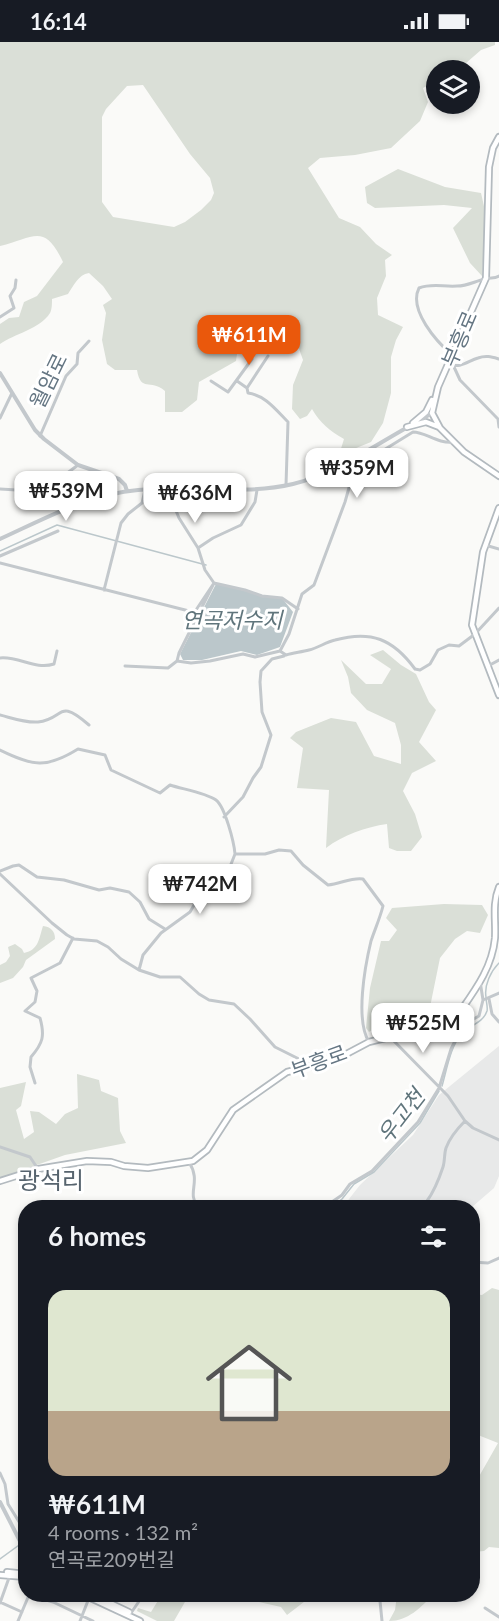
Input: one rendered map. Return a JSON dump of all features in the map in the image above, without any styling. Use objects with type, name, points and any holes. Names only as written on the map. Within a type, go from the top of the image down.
[{"type":"main road","name":"부흥로","points":[[432,413],[438,387],[451,365],[452,355],[486,278],[489,167],[493,148],[499,137]]},
{"type":"main road","points":[[413,423],[426,412],[438,387]]},
{"type":"main road","points":[[432,413],[440,428],[464,452],[498,473]]},
{"type":"main road","points":[[407,427],[426,422],[440,428]]},
{"type":"main road","points":[[499,508],[485,545],[472,625],[499,695]]},
{"type":"main road","points":[[455,1019],[489,965],[495,938],[495,896],[499,886]]},
{"type":"main road","name":"부흥로","points":[[189,1162],[207,1150],[233,1110],[287,1072],[335,1060],[369,1042],[455,1019]]},
{"type":"main road","points":[[0,1180],[38,1169],[87,1161],[148,1168],[189,1162]]},
{"type":"main road","points":[[0,1573],[18,1573]]},
{"type":"main road","points":[[0,1573],[18,1574]]},
{"type":"main road","points":[[102,1602],[140,1621]]},
{"type":"main road","points":[[106,1602],[148,1621]]},
{"type":"street","points":[[452,355],[439,343],[421,316],[416,292],[419,288],[429,284],[468,285],[499,276]]},
{"type":"street","points":[[0,316],[14,308],[10,296],[15,288],[16,280]]},
{"type":"street","name":"월암로","points":[[40,436],[66,376],[77,364],[78,353],[89,342]]},
{"type":"street","points":[[247,388],[268,356]]},
{"type":"street","points":[[499,359],[480,357],[451,365],[460,380],[498,420],[499,426]]},
{"type":"street","points":[[211,381],[228,392],[252,359]]},
{"type":"street","name":"월암로","points":[[0,373],[40,436],[78,465],[120,479],[126,485],[127,491]]},
{"type":"street","points":[[237,381],[247,388],[248,393],[257,394],[271,405],[288,422],[286,485]]},
{"type":"street","name":"월암로","points":[[0,418],[13,392]]},
{"type":"street","points":[[0,539],[79,504],[127,491],[145,489],[257,490],[295,483],[331,469],[432,413]]},
{"type":"street","points":[[280,651],[302,594],[314,585],[352,477],[365,462],[413,432],[417,431],[432,440],[454,442]]},
{"type":"street","points":[[0,489],[33,491],[46,489],[78,465]]},
{"type":"street","points":[[104,590],[121,523],[144,500],[145,489]]},
{"type":"street","points":[[170,489],[170,496],[179,518],[198,548],[203,564],[214,584]]},
{"type":"street","points":[[198,548],[241,525],[255,502],[257,490]]},
{"type":"street","points":[[0,556],[58,531]]},
{"type":"street","points":[[485,545],[499,549]]},
{"type":"street","points":[[0,563],[193,612],[214,584]]},
{"type":"street","points":[[214,584],[246,590],[262,596],[282,598],[298,609]]},
{"type":"street","points":[[177,662],[179,653],[214,584]]},
{"type":"street","points":[[224,818],[243,797],[261,767],[271,735],[262,712],[260,682],[261,672],[272,659],[310,650],[342,638],[375,636],[395,648],[415,669],[420,670],[430,664],[438,650],[449,645],[459,646],[475,634],[499,608]]},
{"type":"street","points":[[0,658],[12,657],[35,665],[47,666],[54,664],[57,651]]},
{"type":"street","points":[[125,666],[168,668],[177,662],[210,661],[243,654],[255,657],[280,651],[286,655]]},
{"type":"street","points":[[488,666],[498,661]]},
{"type":"street","points":[[0,715],[40,722],[66,710],[78,715],[89,725]]},
{"type":"street","points":[[0,750],[18,759],[35,763],[52,763],[78,749],[105,755],[111,770],[160,793],[170,785],[215,799],[223,808],[224,818],[233,839],[235,854],[224,882],[201,893],[190,912],[165,929],[143,954],[139,970]]},
{"type":"street","points":[[235,854],[291,851],[303,865],[328,885],[358,878],[363,879],[383,906],[371,943],[363,984],[362,1024],[369,1042]]},
{"type":"street","points":[[165,929],[149,919],[140,902],[129,892],[110,888],[99,890],[64,880],[37,877],[19,865],[0,873],[51,923],[73,938],[97,942],[108,947],[121,959],[139,970],[160,977],[180,978],[209,1000],[234,1004],[275,1047],[301,1060],[306,1066]]},
{"type":"street","points":[[35,1083],[30,1067],[31,1057],[39,1048],[43,1037],[40,1018],[25,1011],[35,1002],[37,991],[31,978],[60,963],[73,938]]},
{"type":"street","points":[[480,981],[492,1014],[499,1022]]},
{"type":"street","points":[[335,1200],[350,1184],[372,1171],[418,1122],[441,1090],[451,1049],[460,1031],[479,1016],[486,999],[499,993]]},
{"type":"street","points":[[455,1019],[470,1021]]},
{"type":"street","points":[[389,1036],[448,1096],[473,1128],[499,1140]]},
{"type":"street","points":[[428,1200],[436,1188],[444,1166],[445,1151],[451,1137],[465,1120]]},
{"type":"street","points":[[0,1147],[30,1157],[38,1169]]},
{"type":"street","points":[[189,1162],[196,1178],[193,1196],[195,1200]]},
{"type":"street","points":[[480,1263],[499,1258]]},
{"type":"street","points":[[0,1473],[9,1504],[18,1519]]},
{"type":"street","points":[[0,1502],[18,1539]]},
{"type":"street","points":[[10,1575],[0,1602],[22,1611]]},
{"type":"street","points":[[18,1621],[26,1602]]},
{"type":"street","points":[[53,1602],[93,1621]]},
{"type":"street","points":[[80,1621],[87,1602]]},
{"type":"street","points":[[131,1613],[139,1602]]},
{"type":"street","points":[[380,1602],[382,1621]]},
{"type":"street","points":[[485,1608],[499,1617]]},
{"type":"shaded area","points":[[0,42],[495,42],[495,45],[481,50],[470,60],[426,60],[426,86],[423,88],[426,107],[420,121],[391,148],[355,155],[320,158],[308,168],[339,218],[360,227],[376,244],[392,255],[385,260],[386,276],[377,298],[378,315],[403,327],[391,357],[391,393],[383,423],[371,442],[339,455],[344,439],[326,426],[312,409],[307,416],[300,419],[292,409],[293,385],[303,360],[297,343],[286,338],[283,331],[258,327],[252,336],[238,347],[236,361],[199,382],[197,400],[182,412],[165,412],[165,391],[141,381],[137,370],[115,370],[107,364],[102,340],[106,313],[103,305],[112,299],[103,286],[89,273],[79,278],[68,294],[52,299],[51,312],[46,319],[0,344],[0,324],[9,318],[19,317],[24,302],[37,296],[63,262],[56,249],[44,237],[30,237],[0,246]],"holes":[[[143,85],[190,154],[210,178],[214,193],[211,200],[185,222],[174,227],[113,217],[102,202],[102,117],[106,109],[127,86]]]},
{"type":"shaded area","points":[[398,169],[445,187],[481,193],[486,215],[482,276],[470,263],[453,228],[472,208],[444,205],[375,208],[367,203],[365,187]]},
{"type":"shaded area","points":[[383,650],[416,674],[429,702],[436,710],[419,742],[436,761],[412,773],[403,791],[415,814],[422,837],[411,851],[397,851],[389,848],[387,824],[355,832],[326,848],[329,790],[297,788],[303,748],[290,738],[296,732],[331,718],[356,722],[374,756],[401,764],[401,745],[395,723],[367,710],[351,693],[341,660],[366,684],[382,684],[391,669],[370,655]]},
{"type":"shaded area","points":[[444,904],[482,905],[488,915],[480,933],[467,931],[455,939],[440,958],[430,1007],[410,1005],[369,1032],[366,1028],[370,988],[381,941],[389,941],[397,930],[386,918],[392,908]]},
{"type":"shaded area","points":[[43,926],[52,930],[55,939],[26,960],[13,978],[0,983],[0,965],[10,956],[8,947],[15,944],[24,953],[33,949],[38,943]]},
{"type":"shaded area","points":[[499,1046],[499,1176],[494,1188],[480,1200],[348,1200],[360,1185],[413,1135],[439,1095]]},
{"type":"shaded area","points":[[77,1074],[99,1080],[101,1091],[118,1098],[120,1131],[126,1143],[65,1155],[0,1178],[0,1088],[26,1082],[21,1106],[16,1110],[24,1139],[34,1132],[30,1111],[39,1112],[56,1124],[65,1114],[78,1108]]},
{"type":"shaded area","points":[[492,1288],[499,1290],[499,1548],[489,1547],[480,1551],[480,1475],[498,1443],[480,1436],[480,1295]]},
{"type":"shaded area","points":[[157,1602],[185,1602],[174,1621],[157,1621],[137,1611],[138,1608],[151,1612]]},
{"type":"shaded area","points":[[259,1602],[304,1602],[287,1615],[281,1607]]},
{"type":"shaded area","points":[[396,1602],[426,1602],[408,1616],[389,1621],[395,1610]]},
{"type":"water","name":"연곡저수지","points":[[216,584],[282,598],[293,612],[280,647],[257,655],[241,651],[202,660],[183,660],[180,654]]},
{"type":"waterway","points":[[0,551],[57,525],[206,565]]},
{"type":"waterway","name":"우고천","points":[[442,1086],[449,1058],[458,1039],[465,1030],[483,1018],[487,1011],[487,983],[499,963]]},
{"type":"waterway","name":"우고천","points":[[341,1200],[354,1184],[374,1172],[420,1123],[439,1091]]},
{"type":"waterway","name":"우고천","points":[[0,1559],[18,1546]]},
{"type":"district","name":"광석리","points":[[51,1181]]}]
